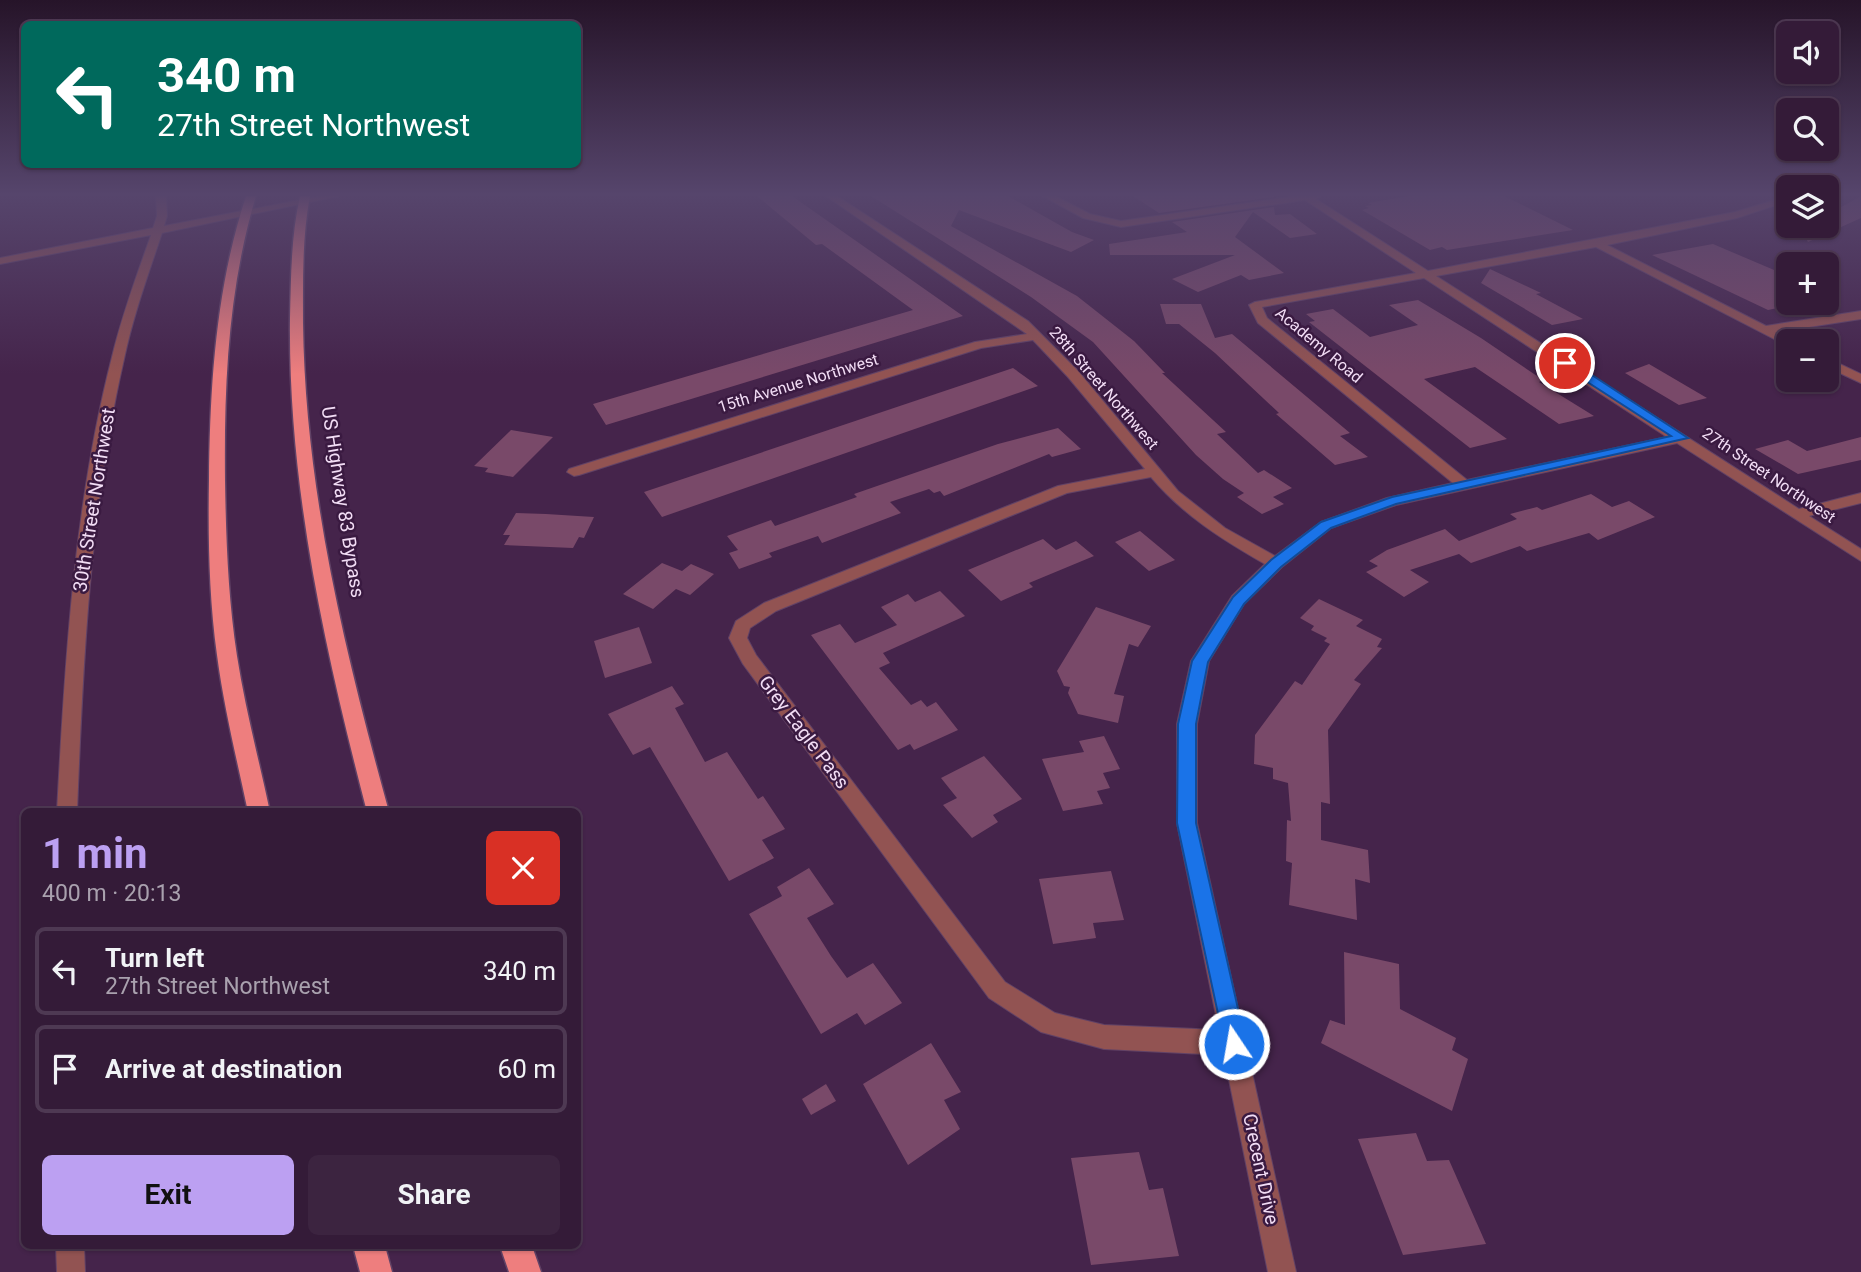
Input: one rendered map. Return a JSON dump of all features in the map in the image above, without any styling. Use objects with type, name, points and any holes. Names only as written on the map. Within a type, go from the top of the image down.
[{"type":"highway","points":[[233,255],[219,369],[217,531],[224,635],[258,808]]},
{"type":"highway","name":"US Highway 83 Bypass","points":[[301,255],[295,355],[317,543],[350,703],[377,808]]},
{"type":"highway","points":[[370,1249],[376,1272]]},
{"type":"highway","points":[[517,1249],[525,1272]]},
{"type":"street","points":[[0,261],[28,255]]},
{"type":"street","name":"30th Street Northwest","points":[[67,808],[78,601],[94,480],[113,376],[150,255]]},
{"type":"street","name":"28th Street Northwest","points":[[922,255],[986,297],[1035,336],[1073,374],[1172,494],[1219,531],[1276,563]]},
{"type":"street","name":"27th Street Northwest","points":[[1399,255],[1861,556]]},
{"type":"street","name":"Academy Road","points":[[1464,485],[1262,320],[1255,305],[1530,255]]},
{"type":"street","points":[[1619,255],[1776,336]]},
{"type":"street","points":[[1765,330],[1861,315]]},
{"type":"street","name":"15th Avenue Northwest","points":[[573,472],[979,345],[1035,336]]},
{"type":"street","points":[[1839,368],[1861,379]]},
{"type":"street","name":"Crecent Drive","points":[[1282,1272],[1187,823],[1187,724],[1200,661],[1238,600],[1276,563],[1326,525],[1392,501],[1682,438]]},
{"type":"street","name":"Grey Eagle Pass","points":[[1154,472],[1063,489],[770,607],[742,625],[738,638],[749,659],[997,990],[1050,1024],[1104,1037],[1234,1044]]},
{"type":"street","points":[[1797,514],[1861,498]]},
{"type":"street","points":[[70,1249],[71,1272]]},
{"type":"building","points":[[838,255],[877,255],[963,316],[606,425],[593,404],[913,310]]},
{"type":"building","points":[[965,255],[1004,255],[1077,296],[1134,341],[1165,373],[1162,373],[1226,432],[1217,434],[1258,473],[1264,470],[1292,488],[1273,497],[1284,504],[1262,514],[1237,497],[1244,493],[1196,455],[1093,342],[1031,297]]},
{"type":"building","points":[[1234,255],[1260,255],[1284,273],[1249,280],[1241,275],[1198,292],[1172,279]]},
{"type":"building","points":[[1653,255],[1740,255],[1776,271],[1776,308],[1768,310]]},
{"type":"building","points":[[1490,269],[1541,293],[1536,294],[1583,319],[1552,325],[1481,283]]},
{"type":"building","points":[[1418,300],[1481,338],[1543,380],[1539,382],[1594,416],[1559,424],[1475,367],[1424,379],[1507,439],[1470,448],[1309,322],[1315,321],[1306,314],[1333,309],[1370,337],[1418,325],[1389,305]]},
{"type":"building","points":[[1160,304],[1201,304],[1215,338],[1232,334],[1350,433],[1340,436],[1368,457],[1335,465],[1276,414],[1279,413],[1215,353],[1179,324],[1166,324]]},
{"type":"building","points":[[1649,364],[1707,398],[1679,405],[1625,373]]},
{"type":"building","points":[[1013,368],[1038,386],[662,517],[644,492]]},
{"type":"building","points":[[1058,428],[1081,449],[1052,457],[1049,454],[944,496],[940,491],[934,493],[929,489],[890,502],[901,513],[822,543],[818,536],[769,553],[772,557],[739,569],[729,553],[738,550],[727,536],[771,520],[775,526],[857,497],[854,494],[998,444]]},
{"type":"building","points":[[511,430],[553,437],[513,477],[485,472],[488,468],[474,466]]},
{"type":"building","points":[[1861,437],[1861,460],[1798,474],[1755,449],[1788,440],[1807,451]]},
{"type":"building","points":[[1591,494],[1612,507],[1629,501],[1655,517],[1598,540],[1589,533],[1527,551],[1520,546],[1471,563],[1459,554],[1410,570],[1429,582],[1404,597],[1366,572],[1378,566],[1369,561],[1387,550],[1445,529],[1459,541],[1517,519],[1510,514],[1537,507],[1542,510]]},
{"type":"building","points":[[516,513],[594,517],[584,538],[579,537],[573,548],[504,545],[510,535],[503,535]]},
{"type":"building","points":[[1140,531],[1175,560],[1149,571],[1115,542]]},
{"type":"building","points":[[1043,539],[1056,550],[1076,541],[1094,556],[1029,583],[1033,587],[1001,601],[968,570]]},
{"type":"building","points":[[662,563],[682,571],[691,564],[714,574],[690,595],[676,589],[653,609],[623,594]]},
{"type":"building","points":[[940,591],[965,616],[883,653],[890,663],[879,668],[911,705],[921,700],[927,707],[936,702],[958,730],[914,750],[910,744],[898,750],[811,635],[840,624],[855,643],[897,625],[881,607],[908,594],[915,602]]},
{"type":"building","points":[[1319,599],[1363,620],[1356,626],[1382,639],[1377,647],[1382,648],[1354,680],[1361,684],[1328,730],[1330,804],[1321,802],[1321,840],[1368,850],[1370,883],[1355,879],[1357,920],[1289,905],[1292,863],[1286,861],[1287,820],[1291,821],[1288,783],[1273,779],[1273,768],[1254,764],[1255,735],[1295,681],[1302,685],[1330,644],[1324,641],[1327,638],[1311,630],[1314,626],[1300,618]]},
{"type":"building","points":[[1096,607],[1151,626],[1138,647],[1129,644],[1114,694],[1124,696],[1118,723],[1078,714],[1068,693],[1070,687],[1064,686],[1057,671]]},
{"type":"building","points":[[639,627],[652,663],[605,678],[594,641]]},
{"type":"building","points":[[672,686],[684,704],[675,708],[705,762],[727,752],[758,799],[763,796],[785,829],[762,840],[774,858],[729,881],[650,747],[633,755],[608,714]]},
{"type":"building","points":[[1104,736],[1120,769],[1103,773],[1110,788],[1097,791],[1103,804],[1063,811],[1042,759],[1084,752],[1079,741]]},
{"type":"building","points":[[984,756],[1022,799],[993,815],[998,822],[972,838],[943,805],[957,798],[941,778]]},
{"type":"building","points":[[809,868],[834,904],[807,918],[831,956],[847,978],[873,963],[902,1003],[865,1025],[857,1013],[821,1034],[749,914],[782,896],[777,887]]},
{"type":"building","points":[[1111,871],[1124,920],[1093,923],[1096,938],[1053,944],[1039,879]]},
{"type":"building","points":[[1344,952],[1399,964],[1400,1009],[1456,1038],[1452,1050],[1468,1059],[1452,1111],[1321,1043],[1330,1020],[1345,1025]]},
{"type":"building","points":[[931,1043],[961,1092],[944,1100],[960,1129],[908,1165],[863,1084]]},
{"type":"building","points":[[826,1084],[836,1101],[811,1115],[802,1099]]},
{"type":"building","points":[[1416,1133],[1427,1161],[1449,1160],[1486,1244],[1403,1255],[1358,1139]]},
{"type":"building","points":[[1139,1152],[1149,1190],[1163,1188],[1179,1256],[1091,1265],[1071,1158]]},
{"type":"route","points":[[1234,1044],[1187,823],[1187,724],[1200,661],[1238,600],[1276,563],[1326,525],[1392,501],[1682,438],[1565,363]]}]
